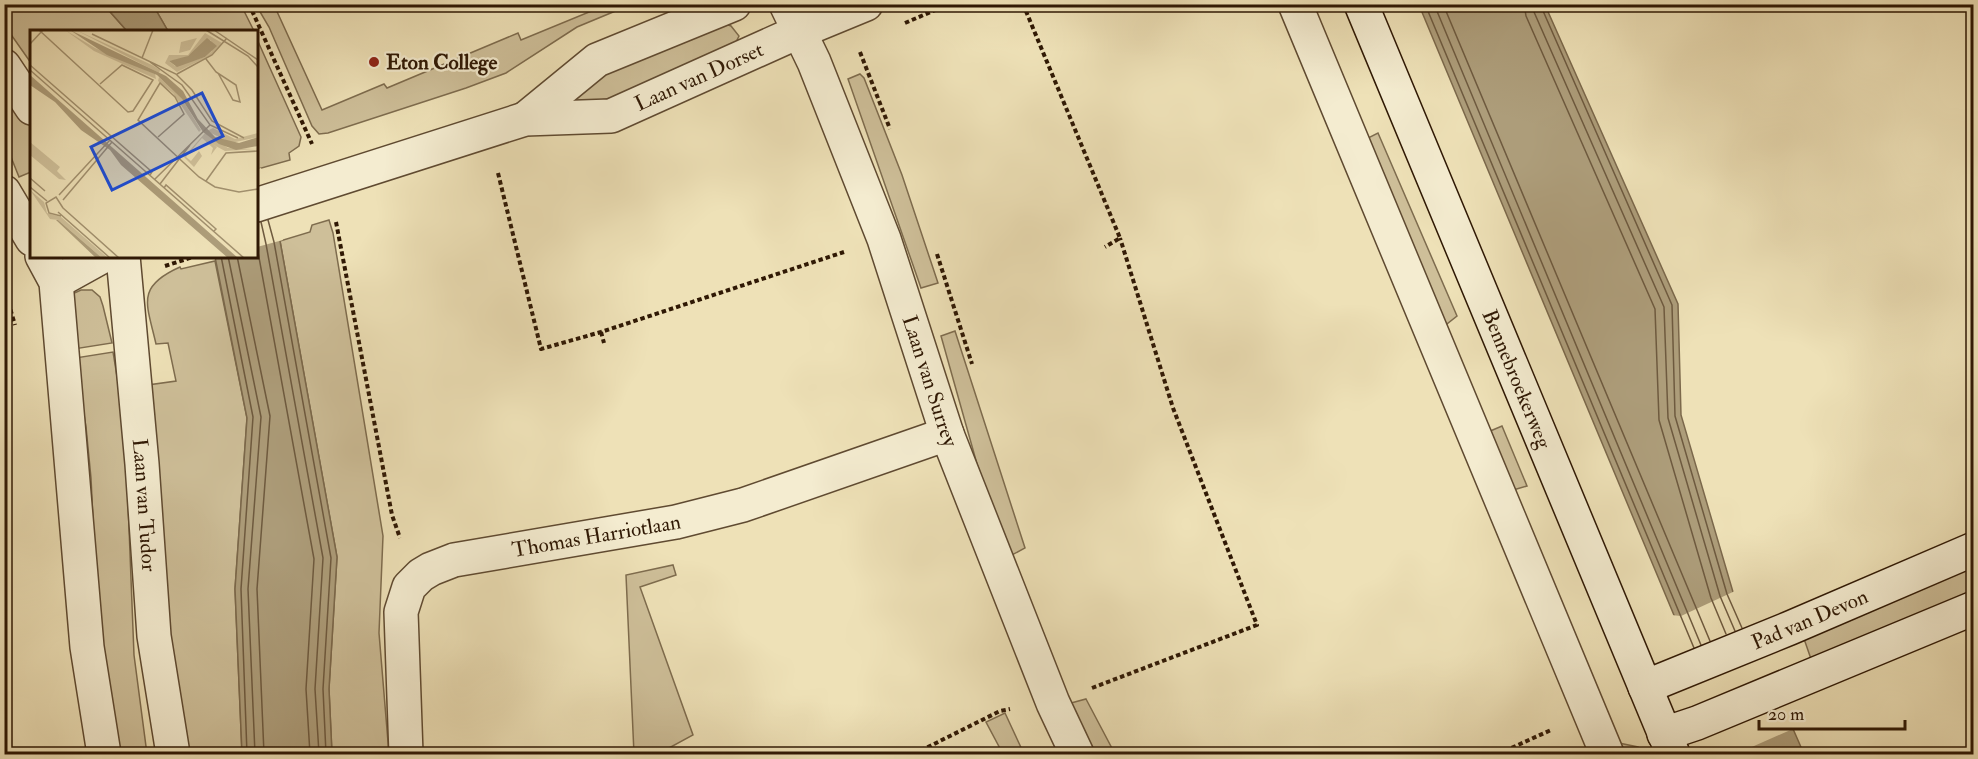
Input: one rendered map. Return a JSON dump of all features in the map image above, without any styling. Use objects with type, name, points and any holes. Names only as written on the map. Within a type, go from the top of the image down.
[{"type":"street","name":"Laan van Dorset","points":[[525,119],[597,60],[734,4]]},
{"type":"street","name":"Laan van Dorset","points":[[258,204],[525,119],[611,116],[792,18],[866,4]]},
{"type":"street","points":[[1295,4],[1607,754]]},
{"type":"street","name":"Bennebroekerweg","points":[[1361,4],[1668,744]]},
{"type":"street","name":"Laan van Surrey","points":[[792,18],[814,62],[884,239],[947,434],[1053,703],[1077,754]]},
{"type":"street","points":[[4,66],[30,105]]},
{"type":"street","points":[[4,192],[30,236]]},
{"type":"street","points":[[95,258],[49,269],[87,647],[104,754]]},
{"type":"street","name":"Laan van Tudor","points":[[123,258],[142,464],[154,636],[173,754]]},
{"type":"street","name":"Thomas Harriotlaan","points":[[421,575],[454,560],[676,522],[743,505],[947,434]]},
{"type":"street","name":"Pad van Devon","points":[[1645,687],[1974,549]]},
{"type":"street","points":[[406,754],[402,612],[409,587],[421,575]]},
{"type":"street","points":[[1668,744],[1697,723],[1974,608]]},
{"type":"path","points":[[249,4],[314,186],[392,514],[404,550],[421,575]]},
{"type":"path","points":[[914,754],[1000,711],[1053,703],[1257,625],[1173,408],[1120,238],[1023,4]]},
{"type":"path","points":[[814,62],[857,44],[890,130]]},
{"type":"path","points":[[488,132],[541,349],[601,332],[884,239]]},
{"type":"path","points":[[1105,247],[1120,238]]},
{"type":"path","points":[[841,241],[848,262]]},
{"type":"path","points":[[934,248],[975,374]]},
{"type":"path","points":[[601,332],[604,343]]},
{"type":"path","points":[[399,535],[410,533]]},
{"type":"path","points":[[1498,754],[1589,712]]},
{"type":"shaded area","points":[[4,5],[104,5],[126,30],[30,30],[30,62],[5,26]]},
{"type":"shaded area","points":[[153,5],[241,5],[254,30],[167,30]]},
{"type":"shaded area","points":[[256,5],[274,5],[322,110],[384,84],[387,88],[518,33],[521,40],[606,5],[630,5],[577,27],[506,73],[466,88],[319,134],[312,126],[269,27]]},
{"type":"shaded area","points":[[720,22],[731,26],[739,36],[732,50],[624,96],[571,105],[565,97],[603,71]]},
{"type":"shaded area","points":[[258,41],[301,137],[299,146],[289,153],[290,160],[258,169]]},
{"type":"shaded area","points":[[860,74],[864,78],[902,175],[938,283],[921,288],[848,79]]},
{"type":"shaded area","points":[[4,76],[30,119],[30,172],[19,177],[5,142]]},
{"type":"shaded area","points":[[1378,133],[1457,316],[1443,327],[1364,140]]},
{"type":"shaded area","points":[[329,220],[383,536],[379,633],[389,754],[332,754],[329,689],[337,557],[280,241],[310,232],[312,225]]},
{"type":"shaded area","points":[[215,261],[247,418],[235,589],[242,754],[187,754],[166,642],[148,385],[176,381],[168,343],[156,344],[148,298],[156,282],[166,274],[180,267],[181,269]]},
{"type":"shaded area","points":[[81,290],[92,290],[100,297],[112,343],[74,349],[70,295]]},
{"type":"shaded area","points":[[955,331],[1025,548],[1010,556],[977,464],[941,336]]},
{"type":"shaded area","points":[[113,352],[125,426],[134,655],[147,754],[111,754],[99,645],[91,478],[75,358]]},
{"type":"shaded area","points":[[1502,426],[1527,486],[1513,490],[1488,432]]},
{"type":"shaded area","points":[[1973,561],[1973,592],[1811,659],[1802,633]]},
{"type":"shaded area","points":[[673,565],[676,575],[640,587],[693,735],[658,754],[634,754],[626,575]]},
{"type":"shaded area","points":[[1086,699],[1115,754],[1095,754],[1071,703]]},
{"type":"shaded area","points":[[1005,713],[1024,754],[1003,754],[986,722]]},
{"type":"shaded area","points":[[1619,743],[1638,747],[1644,754],[1623,754]]},
{"type":"water","points":[[104,5],[153,5],[167,30],[126,30]]},
{"type":"water","points":[[1419,5],[1545,5],[1678,304],[1681,415],[1733,592],[1804,754],[1732,754]]},
{"type":"water","points":[[258,171],[280,241],[337,557],[329,689],[332,754],[242,754],[235,589],[247,418],[215,258],[258,258]]},
{"type":"pier","points":[[261,168],[283,240],[258,247],[258,169]]},
{"type":"pier","points":[[1735,591],[1795,728],[1736,754],[1729,754],[1671,615],[1681,616]]},
{"type":"place","name":"Eton College","points":[[374,62]]}]
